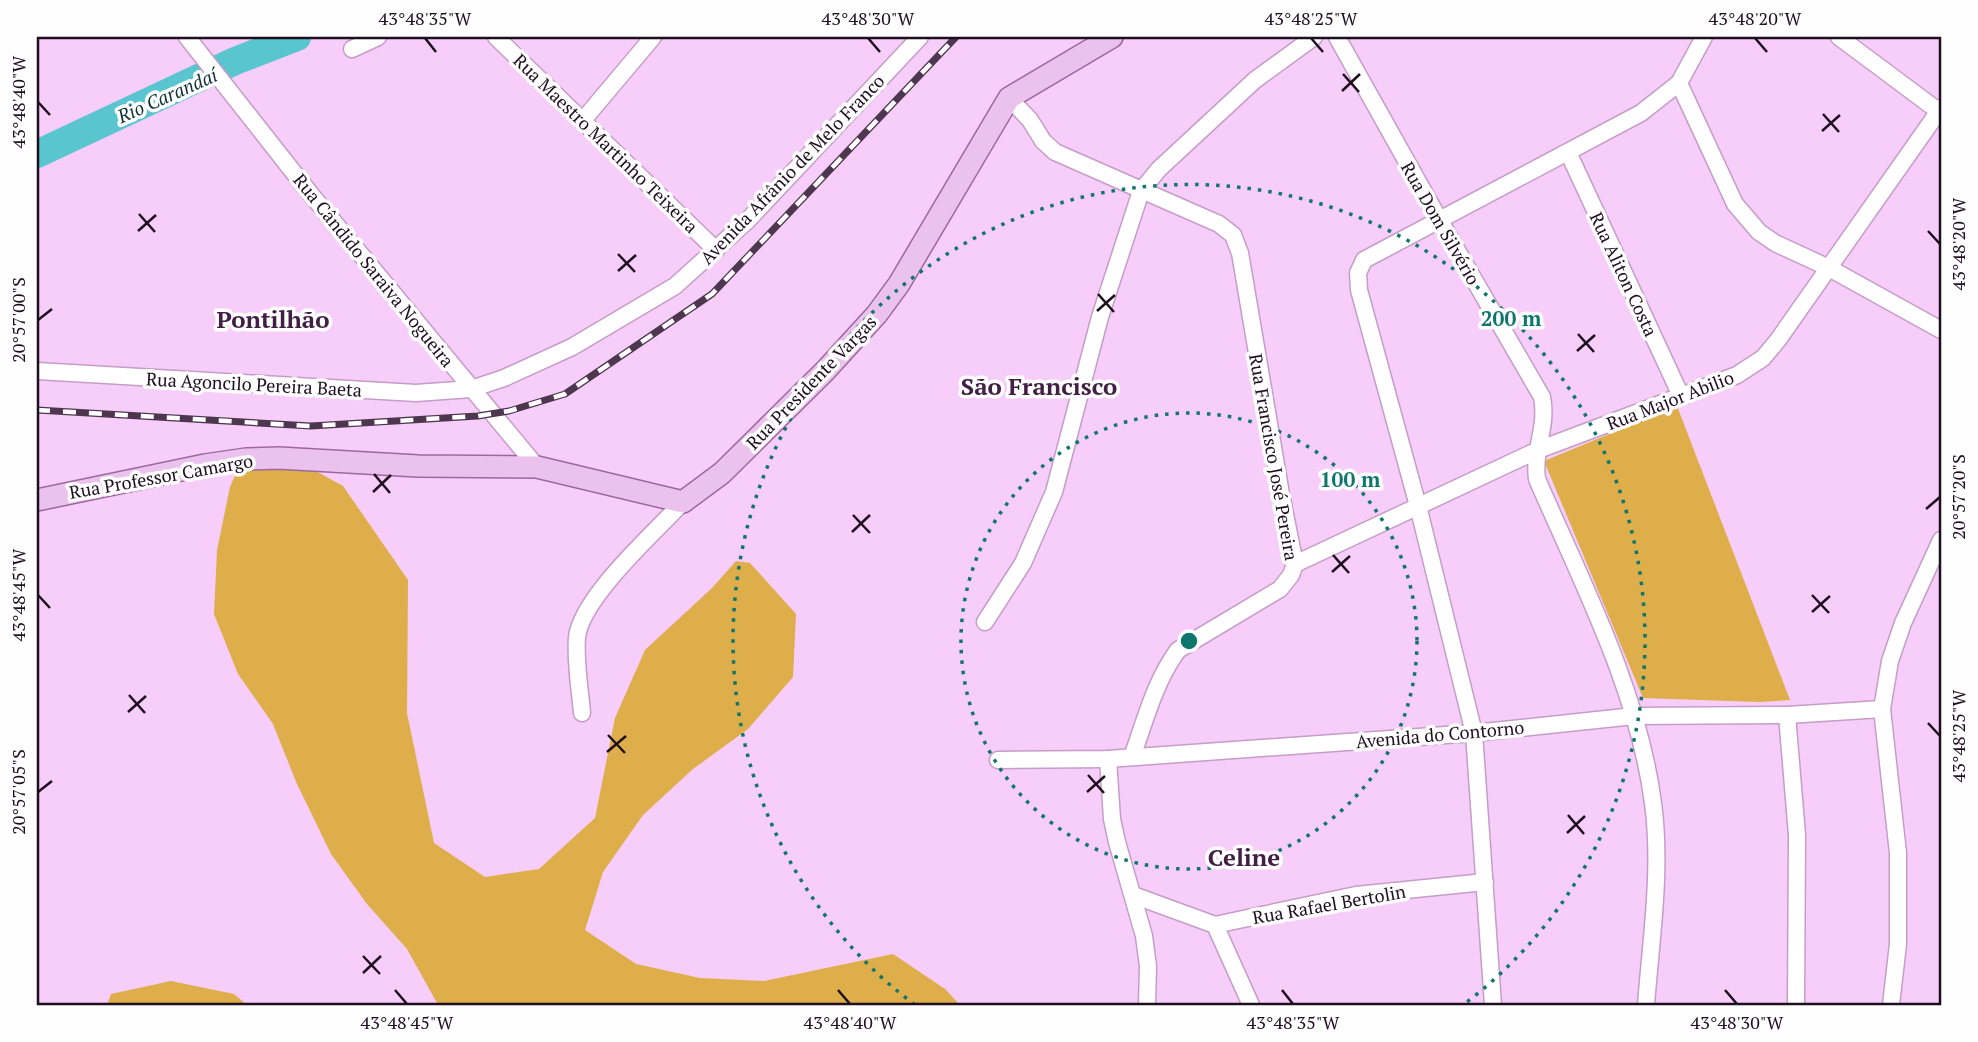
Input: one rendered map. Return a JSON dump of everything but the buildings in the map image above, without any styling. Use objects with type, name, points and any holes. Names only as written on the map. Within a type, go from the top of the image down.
[{"type":"main road","name":"Rua Presidente Vargas","points":[[683,502],[722,473],[825,371],[877,314],[899,284],[1009,98],[1112,37]]},
{"type":"main road","name":"Rua Professor Camargo","points":[[37,499],[246,459],[279,458],[418,466],[537,467],[683,502]]},
{"type":"street","points":[[352,49],[378,37]]},
{"type":"street","name":"Rua Maestro Martinho Teixeira","points":[[496,37],[584,119],[716,250]]},
{"type":"street","points":[[584,119],[653,37]]},
{"type":"street","name":"Avenida Afrânio de Melo Franco","points":[[471,389],[572,346],[614,324],[675,286],[748,220],[920,37]]},
{"type":"street","points":[[985,622],[1023,563],[1054,492],[1100,317],[1141,191],[1159,169],[1255,80],[1314,37]]},
{"type":"street","name":"Rua Dom Silvério","points":[[1337,37],[1542,397],[1545,413],[1538,450],[1537,479],[1612,653],[1634,716],[1653,803],[1656,850],[1646,1005]]},
{"type":"street","points":[[1493,1005],[1474,733],[1418,506],[1359,290],[1358,273],[1364,260],[1640,113],[1679,83],[1704,37]]},
{"type":"street","points":[[1839,37],[1941,111]]},
{"type":"street","name":"Rua Cândido Saraiva Nogueira","points":[[191,41],[309,192],[537,467]]},
{"type":"street","points":[[1679,83],[1735,204],[1759,232],[1941,330]]},
{"type":"street","points":[[1009,98],[1030,120],[1042,141],[1055,152],[1141,191]]},
{"type":"street","name":"Rua Major Abilio","points":[[1295,564],[1538,450],[1737,375],[1763,358],[1941,111]]},
{"type":"street","name":"Rua Aliton Costa","points":[[1568,152],[1681,396]]},
{"type":"street","name":"Rua Francisco José Pereira","points":[[1132,757],[1156,690],[1178,650],[1280,589],[1291,575],[1295,564],[1278,480],[1240,253],[1233,235],[1219,224],[1141,191]]},
{"type":"street","name":"Rua Agoncilo Pereira Baeta","points":[[37,371],[416,393],[471,389]]},
{"type":"street","name":"Rua Presidente Vargas","points":[[582,713],[577,657],[582,618],[595,598],[683,502]]},
{"type":"street","points":[[1891,1005],[1898,944],[1898,853],[1882,709],[1890,661],[1903,623],[1941,540]]},
{"type":"street","name":"Avenida do Contorno","points":[[998,760],[1108,759],[1474,733],[1634,716],[1787,715],[1882,709]]},
{"type":"street","points":[[1787,715],[1797,835],[1796,1005]]},
{"type":"street","points":[[1108,759],[1112,819],[1133,895],[1148,966],[1147,1005]]},
{"type":"street","name":"Rua Rafael Bertolin","points":[[1214,925],[1356,895],[1485,882]]},
{"type":"street","points":[[1133,895],[1214,925],[1251,1005]]},
{"type":"shaded area","points":[[1677,406],[1790,700],[1760,702],[1643,698],[1544,461]]},
{"type":"shaded area","points":[[241,462],[301,463],[343,486],[408,580],[407,713],[434,843],[485,877],[539,869],[595,818],[615,718],[645,650],[712,588],[736,561],[750,563],[796,614],[793,677],[748,729],[693,769],[643,815],[603,872],[585,930],[636,964],[700,978],[764,981],[893,954],[945,989],[960,1005],[435,1005],[437,1003],[407,949],[367,904],[331,854],[297,784],[273,724],[238,674],[214,614],[217,550],[230,487]]},
{"type":"shaded area","points":[[171,981],[234,994],[247,1005],[107,1005],[111,994]]},
{"type":"waterway","name":"Rio Carandaí","points":[[37,154],[235,61],[297,37]]},
{"type":"railway","points":[[37,410],[311,426],[478,416],[509,411],[565,394],[712,294],[956,37]]},
{"type":"district","name":"Pontilhão","points":[[273,319]]},
{"type":"district","name":"São Francisco","points":[[1039,386]]},
{"type":"district","name":"Celine","points":[[1244,857]]}]
